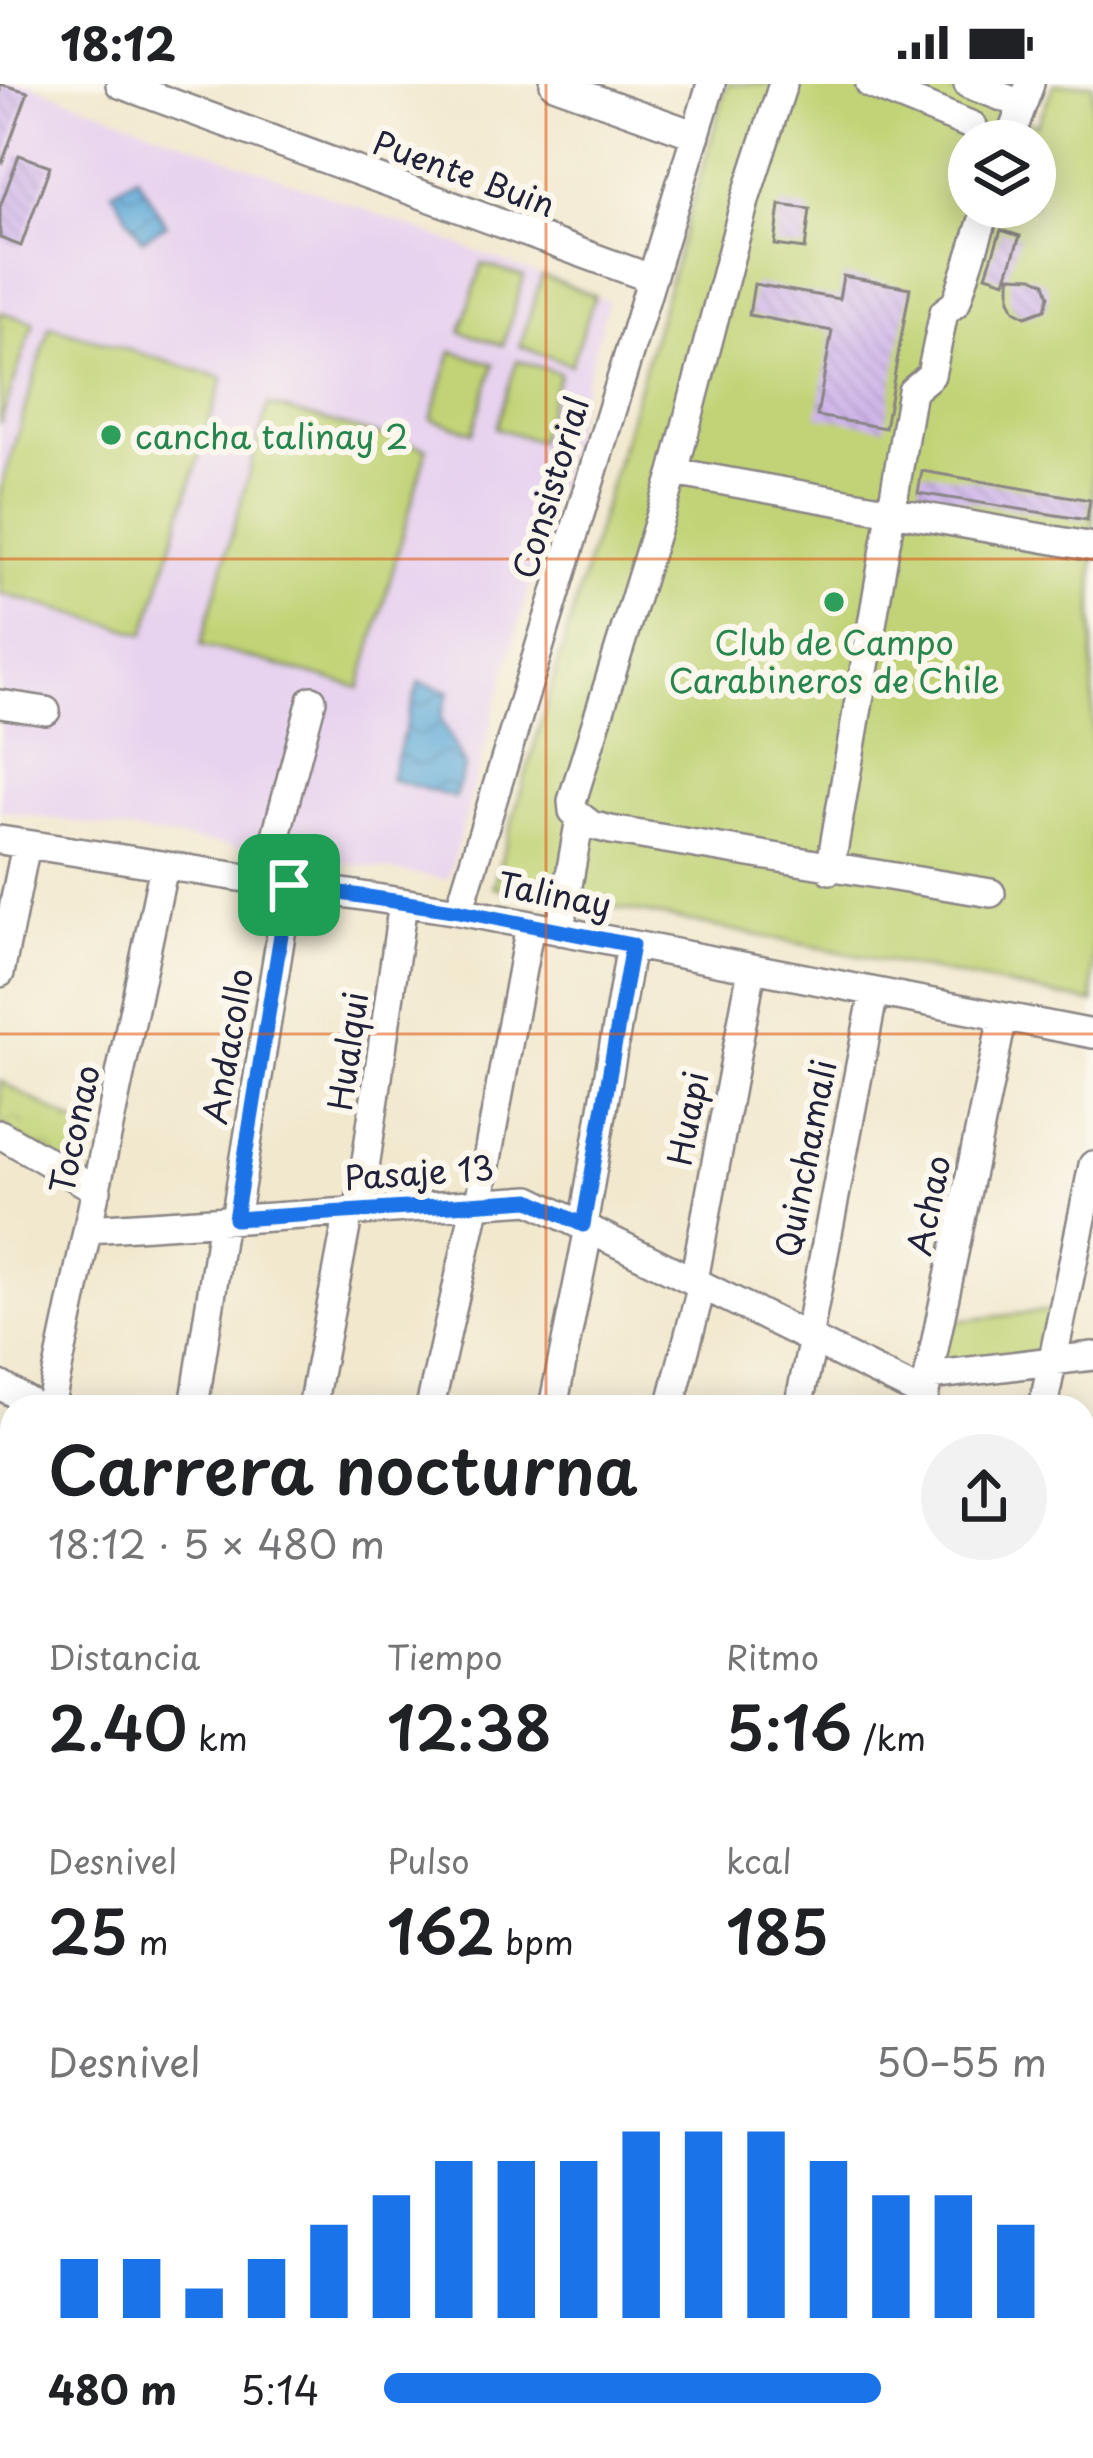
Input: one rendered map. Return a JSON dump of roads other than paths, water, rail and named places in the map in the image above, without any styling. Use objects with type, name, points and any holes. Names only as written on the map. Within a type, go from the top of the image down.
[{"type":"street","points":[[554,84],[696,135]]},
{"type":"street","name":"Consistorial","points":[[459,911],[711,84]]},
{"type":"street","points":[[560,931],[580,818],[572,800],[674,472],[746,197],[783,84]]},
{"type":"street","points":[[870,84],[958,120]]},
{"type":"street","points":[[968,84],[1026,92]]},
{"type":"street","name":"Puente Buin","points":[[128,86],[650,278]]},
{"type":"street","points":[[830,870],[912,391],[931,375],[944,312],[956,303],[980,228]]},
{"type":"street","points":[[674,472],[1093,548]]},
{"type":"street","name":"Andacollo","points":[[196,1395],[229,1219],[276,883],[313,700]]},
{"type":"street","points":[[0,704],[46,711]]},
{"type":"street","points":[[580,818],[611,830],[830,870],[991,893]]},
{"type":"street","points":[[0,973],[13,842]]},
{"type":"street","name":"Talinay","points":[[13,842],[459,911],[1093,1034]]},
{"type":"street","name":"Toconao","points":[[53,1395],[164,866]]},
{"type":"street","name":"Hualqui","points":[[315,1395],[354,1211],[403,903]]},
{"type":"street","points":[[433,1395],[478,1203],[530,926]]},
{"type":"street","points":[[556,1395],[632,945]]},
{"type":"street","name":"Huapi","points":[[673,1395],[698,1282],[752,968]]},
{"type":"street","name":"Quinchamali","points":[[800,1395],[874,992]]},
{"type":"street","name":"Achao","points":[[925,1393],[1003,1017]]},
{"type":"street","points":[[0,1134],[97,1190]]},
{"type":"street","points":[[1046,1395],[1093,1165]]},
{"type":"street","name":"Pasaje 13","points":[[89,1229],[530,1200],[925,1393]]},
{"type":"street","points":[[925,1393],[1053,1360],[1093,1356]]},
{"type":"water","points":[[137,176],[166,225],[142,240],[112,191]]},
{"type":"water","points":[[419,682],[449,691],[441,718],[465,766],[455,798],[390,779]]},
{"type":"place","name":"cancha talinay 2","points":[[111,435]]},
{"type":"place","name":"Club de Campo Carabineros de Chile","points":[[834,602]]}]
